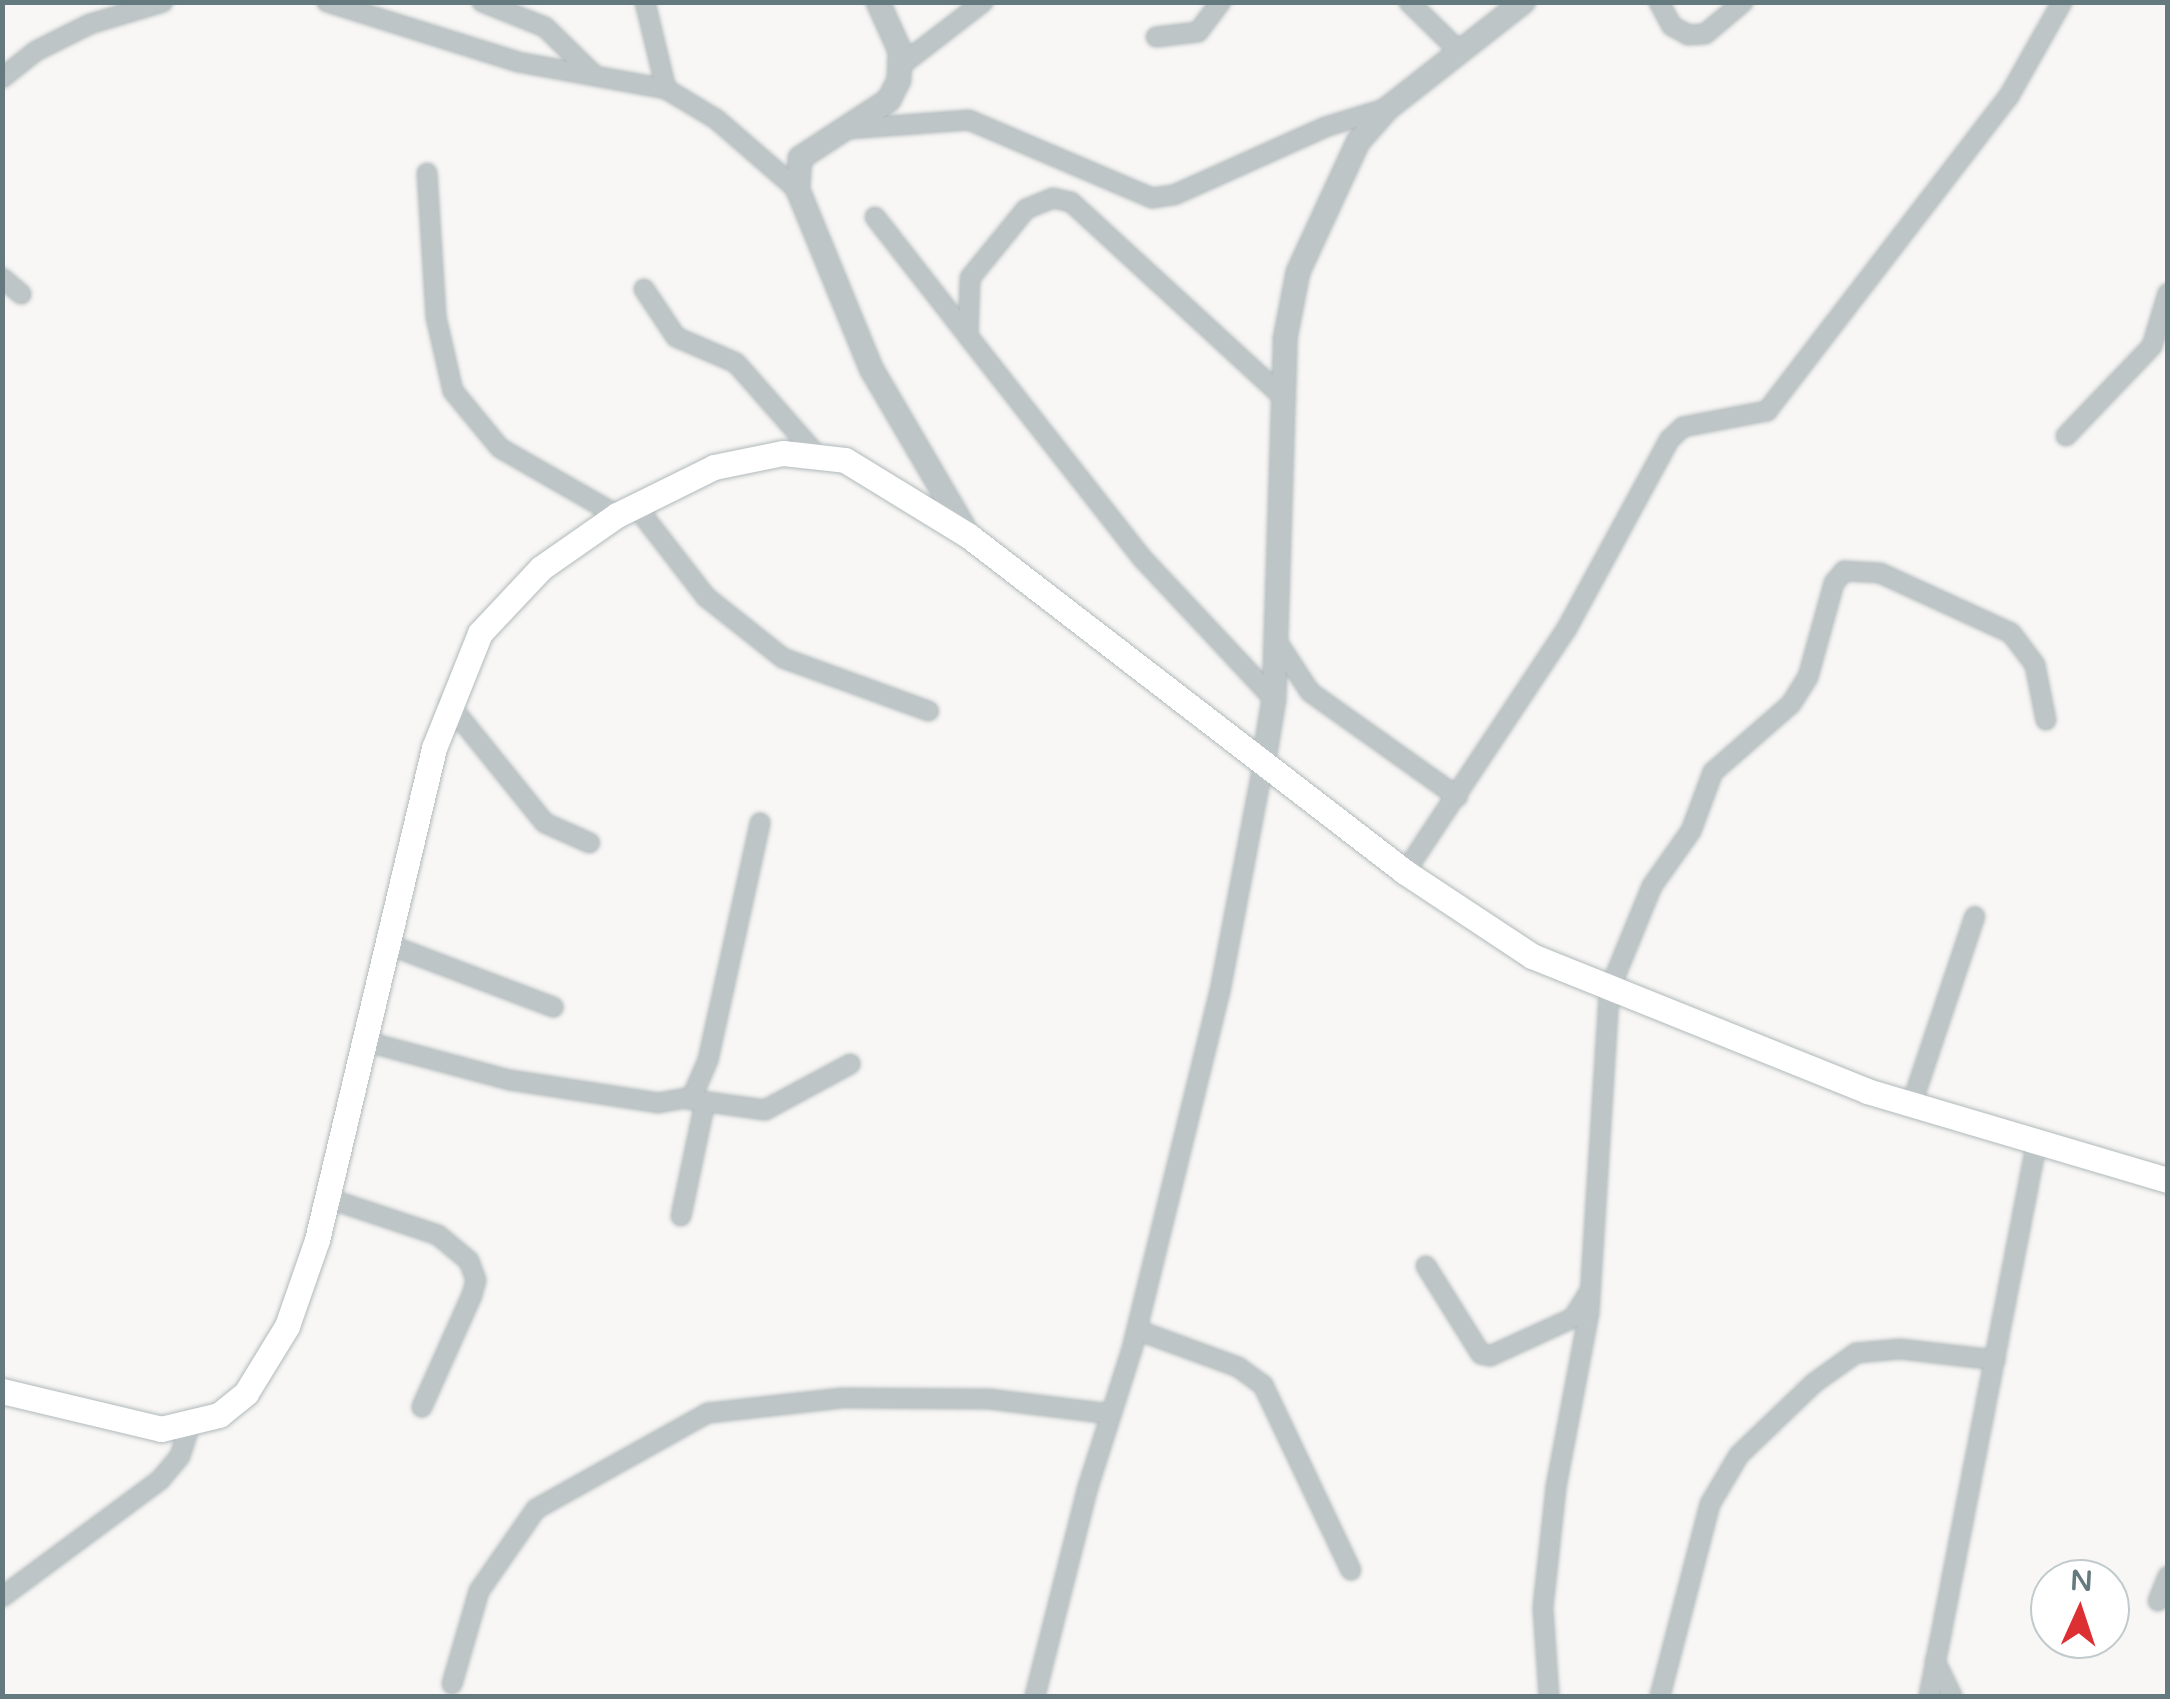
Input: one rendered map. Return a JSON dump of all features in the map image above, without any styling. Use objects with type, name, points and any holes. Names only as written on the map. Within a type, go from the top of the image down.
[{"type":"main road","points":[[2,1391],[121,1423],[190,1426],[246,1393],[267,1362],[298,1298],[327,1198],[448,703],[480,633],[505,600],[626,510],[714,467],[767,455],[816,454],[877,475],[969,536],[1263,766],[1488,930],[1609,991],[1911,1106],[2036,1146],[2168,1180]]},
{"type":"street","points":[[2,78],[36,52],[90,24],[163,2]]},
{"type":"street","points":[[327,2],[518,62],[666,89],[716,119],[798,190]]},
{"type":"street","points":[[482,2],[545,27],[594,76]]},
{"type":"street","points":[[644,2],[666,89]]},
{"type":"street","points":[[878,2],[900,51],[900,66],[889,100],[800,158],[798,190],[872,370],[969,536]]},
{"type":"street","points":[[900,66],[983,2]]},
{"type":"street","points":[[1156,37],[1198,32],[1221,2]]},
{"type":"street","points":[[1409,2],[1460,51]]},
{"type":"street","points":[[1035,1696],[1136,1330],[1242,901],[1274,699],[1281,395],[1298,272],[1332,186],[1388,108],[1523,2]]},
{"type":"street","points":[[1660,2],[1672,26],[1688,35],[1705,34],[1743,2]]},
{"type":"street","points":[[1405,872],[1566,630],[1669,440],[1683,427],[1766,411],[2009,96],[2062,2]]},
{"type":"street","points":[[842,130],[970,120],[1152,198],[1174,196],[1325,127],[1388,108]]},
{"type":"street","points":[[427,173],[436,317],[453,391],[500,448],[626,510],[706,597],[783,658],[930,711]]},
{"type":"street","points":[[968,336],[970,278],[1026,208],[1053,198],[1071,202],[1281,395]]},
{"type":"street","points":[[875,216],[1132,545],[1274,699]]},
{"type":"street","points":[[2,278],[21,294]]},
{"type":"street","points":[[644,290],[676,336],[754,379],[816,454]]},
{"type":"street","points":[[2066,436],[2152,346],[2168,293]]},
{"type":"street","points":[[1549,1696],[1545,1590],[1591,1290],[1609,991],[1652,886],[1691,831],[1713,772],[1792,704],[1808,677],[1825,606],[1844,571],[1880,572],[2011,633],[2035,665],[2046,720]]},
{"type":"street","points":[[1276,640],[1310,692],[1458,797]]},
{"type":"street","points":[[448,703],[545,823],[590,843]]},
{"type":"street","points":[[680,1216],[696,1101],[760,823]]},
{"type":"street","points":[[1911,1106],[1975,916]]},
{"type":"street","points":[[387,944],[553,1006]]},
{"type":"street","points":[[364,1041],[510,1080],[658,1103],[696,1101],[765,1110],[850,1064]]},
{"type":"street","points":[[1928,1696],[2036,1146]]},
{"type":"street","points":[[327,1198],[438,1235],[468,1261],[476,1280],[472,1295],[422,1407]]},
{"type":"street","points":[[1426,1266],[1467,1341],[1490,1356],[1573,1318],[1591,1290]]},
{"type":"street","points":[[1136,1330],[1238,1367],[1263,1385],[1351,1570]]},
{"type":"street","points":[[1660,1696],[1710,1504],[1739,1455],[1814,1382],[1856,1353],[1900,1349],[1995,1360]]},
{"type":"street","points":[[452,1684],[480,1591],[536,1510],[708,1413],[860,1398],[988,1399],[1111,1414]]},
{"type":"street","points":[[2,1598],[160,1480],[180,1456],[190,1426]]},
{"type":"street","points":[[2158,1601],[2168,1576]]},
{"type":"street","points":[[1935,1660],[1952,1696]]}]
